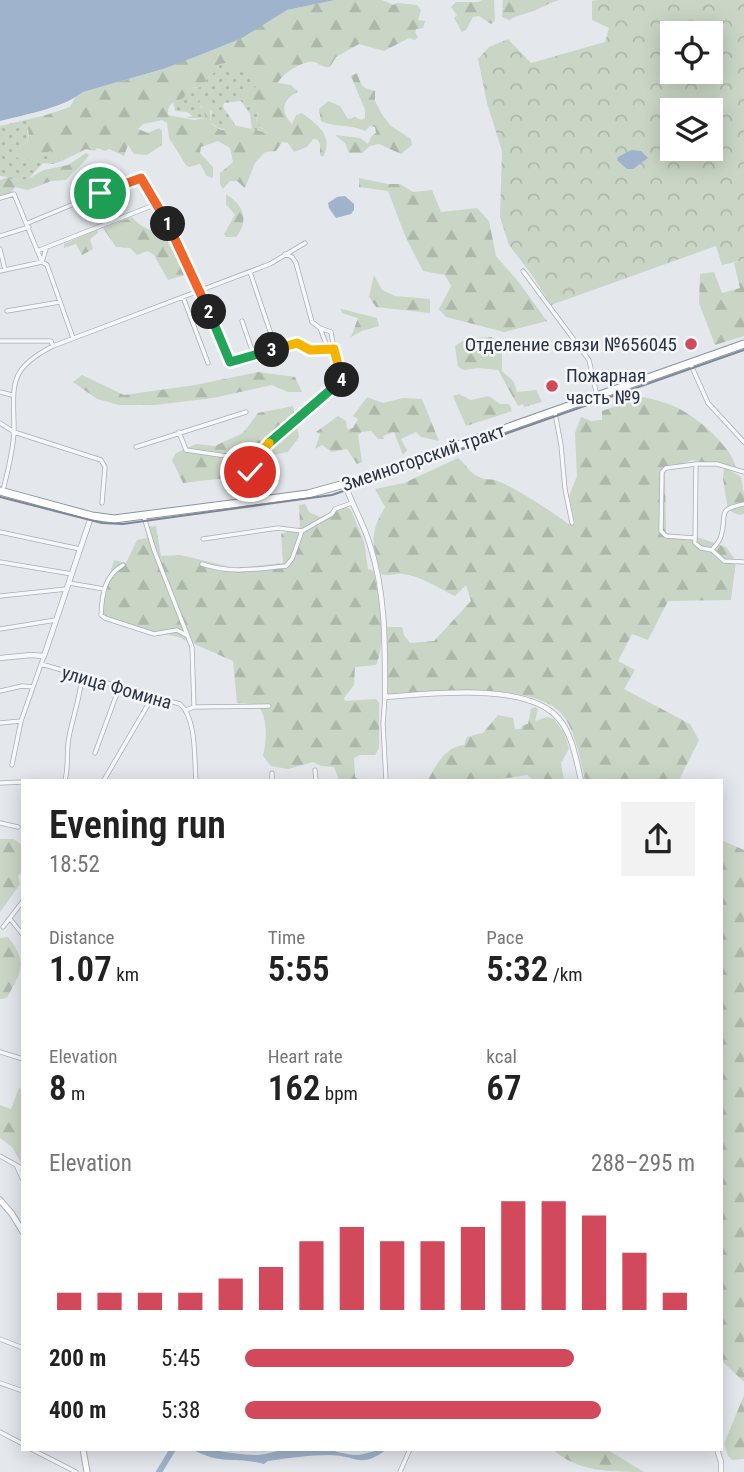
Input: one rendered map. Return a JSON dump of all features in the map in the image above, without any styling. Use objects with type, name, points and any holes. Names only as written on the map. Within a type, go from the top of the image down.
[{"type":"highway","name":"Змеиногорский тракт","points":[[1,491],[92,516],[114,519],[308,494],[345,484],[744,344]]},
{"type":"main road","points":[[0,1200],[21,1229]]},
{"type":"main road","points":[[83,1451],[87,1472]]},
{"type":"street","points":[[0,236],[139,177],[171,229],[230,362],[297,343],[310,350],[334,349]]},
{"type":"street","points":[[0,198],[14,194],[42,262],[50,270],[74,338]]},
{"type":"street","points":[[37,251],[154,205]]},
{"type":"street","points":[[1,491],[14,432],[12,395],[15,379],[42,352],[270,264],[305,243]]},
{"type":"street","points":[[42,262],[47,247]]},
{"type":"street","points":[[0,249],[2,271],[42,262]]},
{"type":"street","points":[[250,468],[262,449],[343,379],[331,332],[312,322],[296,263],[292,257],[285,254]]},
{"type":"street","points":[[523,271],[585,354],[594,375],[597,396]]},
{"type":"street","points":[[250,272],[276,349]]},
{"type":"street","points":[[183,297],[208,363]]},
{"type":"street","points":[[7,311],[60,302]]},
{"type":"street","points":[[242,321],[254,356]]},
{"type":"street","points":[[320,328],[328,349]]},
{"type":"street","points":[[0,341],[51,341],[53,346]]},
{"type":"street","points":[[690,363],[708,403],[744,442]]},
{"type":"street","points":[[0,392],[12,395]]},
{"type":"street","points":[[554,411],[572,523]]},
{"type":"street","points":[[136,447],[246,412]]},
{"type":"street","points":[[0,423],[14,432],[101,460],[105,467],[102,503]]},
{"type":"street","points":[[179,432],[186,450],[233,457],[250,468],[259,500]]},
{"type":"street","points":[[696,464],[695,543],[701,548],[712,550],[724,561],[744,562]]},
{"type":"street","points":[[694,538],[666,536],[661,531],[662,472],[666,468],[717,464],[744,472]]},
{"type":"street","points":[[345,484],[371,545],[379,581],[385,643],[383,724],[386,779]]},
{"type":"street","points":[[203,539],[278,528],[302,531],[332,514],[335,509],[352,503]]},
{"type":"street","points":[[712,550],[721,539],[725,511],[731,505],[744,503]]},
{"type":"street","points":[[12,765],[21,720],[92,516]]},
{"type":"street","points":[[144,517],[154,551],[188,637],[193,656],[194,707]]},
{"type":"street","points":[[0,531],[81,549]]},
{"type":"street","points":[[202,564],[241,571],[286,566],[292,559],[302,531]]},
{"type":"street","points":[[0,562],[72,574]]},
{"type":"street","points":[[123,565],[109,577],[104,589],[101,615],[155,634],[177,630],[188,637]]},
{"type":"street","points":[[0,596],[68,586],[104,589]]},
{"type":"street","points":[[0,629],[57,620]]},
{"type":"street","name":"улица Фомина","points":[[0,659],[31,654],[44,656]]},
{"type":"street","name":"улица Фомина","points":[[41,664],[175,702],[186,710]]},
{"type":"street","points":[[65,779],[69,759],[68,740],[82,677]]},
{"type":"street","points":[[0,691],[33,687]]},
{"type":"street","points":[[95,753],[119,688]]},
{"type":"street","points":[[385,697],[477,693],[508,696],[538,704],[552,712],[567,732],[581,779]]},
{"type":"street","points":[[105,779],[153,696]]},
{"type":"street","points":[[196,779],[191,722],[186,710],[194,707],[269,706]]},
{"type":"street","points":[[0,723],[21,720]]},
{"type":"street","points":[[315,770],[316,779]]},
{"type":"street","points":[[272,773],[272,779]]},
{"type":"street","points":[[0,783],[21,782]]},
{"type":"street","points":[[0,823],[18,827]]},
{"type":"street","points":[[4,927],[21,904]]},
{"type":"street","points":[[10,919],[21,932]]},
{"type":"street","points":[[0,1052],[21,1058]]},
{"type":"street","points":[[0,1156],[21,1168]]},
{"type":"street","points":[[17,1167],[21,1176]]},
{"type":"street","points":[[0,1339],[21,1347]]},
{"type":"street","points":[[0,1383],[21,1390]]},
{"type":"street","points":[[0,1432],[21,1443]]},
{"type":"street","points":[[34,1451],[64,1469],[76,1472]]},
{"type":"street","points":[[400,1472],[409,1451]]},
{"type":"street","points":[[718,1451],[721,1472]]},
{"type":"green space","points":[[334,0],[382,0],[393,5],[417,5],[421,10],[418,20],[425,21],[423,28],[416,29],[418,37],[415,40],[409,38],[384,51],[359,44],[336,57],[330,67],[314,62],[304,63],[280,79],[278,83],[291,85],[298,92],[289,98],[284,106],[288,119],[292,124],[296,115],[302,113],[319,127],[327,143],[323,157],[320,155],[317,139],[294,152],[288,143],[282,142],[276,151],[265,152],[255,163],[245,188],[237,181],[230,181],[223,189],[220,173],[233,162],[230,148],[218,141],[201,147],[200,153],[213,167],[213,178],[207,176],[200,164],[189,167],[186,165],[169,138],[167,123],[162,120],[143,124],[138,129],[148,133],[159,128],[162,131],[162,145],[147,155],[134,154],[128,145],[124,156],[109,149],[105,151],[97,148],[95,151],[86,149],[62,161],[50,151],[31,161],[15,157],[16,151],[29,140],[28,127],[46,115],[70,107],[75,98],[83,92],[163,69],[287,10]],"holes":[[[227,63],[235,71],[252,74],[256,87],[247,92],[246,99],[249,105],[258,110],[256,124],[266,133],[236,126],[219,129],[210,122],[211,104],[203,96],[199,102],[205,118],[194,120],[168,115],[171,104],[184,97],[190,88],[201,87],[220,64]]]},
{"type":"green space","points":[[494,0],[495,21],[491,24],[479,16],[473,17],[462,32],[454,18],[457,15],[451,7],[456,2]]},
{"type":"green space","points":[[503,0],[560,0],[509,20],[502,17]]},
{"type":"green space","points":[[597,0],[744,0],[744,260],[722,265],[716,246],[551,305],[509,245],[500,217],[502,151],[487,103],[478,59],[489,47],[508,39],[531,63],[605,42],[609,28],[592,20],[592,1]]},
{"type":"green space","points":[[227,63],[252,74],[256,83],[256,121],[267,133],[252,129],[250,114],[241,101],[224,103],[223,107],[236,126],[227,130],[210,122],[212,111],[200,105],[205,118],[186,118],[193,116],[187,112],[175,111],[173,102],[180,100],[190,88],[201,87],[220,64]]},
{"type":"green space","points":[[357,73],[362,85],[375,91],[375,101],[391,126],[411,139],[412,145],[401,154],[379,144],[370,146],[362,153],[349,153],[345,143],[335,135],[360,138],[368,144],[376,133],[375,127],[370,126],[365,131],[321,121],[319,109],[328,101],[340,106],[348,119],[365,118],[365,110],[351,76]]},
{"type":"green space","points":[[46,115],[27,131],[29,140],[16,151],[17,157],[32,159],[51,151],[62,161],[43,163],[28,179],[14,181],[0,176],[0,126]]},
{"type":"green space","points":[[86,153],[89,155],[87,158],[66,180],[51,181],[28,190],[15,187],[10,195],[0,201],[0,180],[8,177],[14,181],[28,179],[44,170],[68,165]]},
{"type":"green space","points":[[359,178],[400,184],[413,192],[432,190],[441,212],[477,208],[489,221],[496,256],[547,321],[504,332],[446,317],[439,309],[451,286],[445,275],[423,271],[406,238],[388,191],[359,187]]},
{"type":"green space","points":[[226,194],[237,203],[243,213],[243,224],[236,237],[226,237],[224,234],[235,215],[226,204]]},
{"type":"green space","points":[[132,217],[149,229],[169,232],[188,274],[168,280],[154,255],[148,251],[137,255],[130,248],[116,247],[103,228]]},
{"type":"green space","points":[[97,229],[98,233],[90,239],[93,249],[82,255],[76,244],[64,248],[64,244]]},
{"type":"green space","points":[[744,260],[744,336],[715,345],[699,303],[700,274],[714,272],[722,293],[740,288],[734,263]]},
{"type":"green space","points":[[374,275],[382,290],[395,296],[430,299],[430,313],[376,307],[369,297]]},
{"type":"green space","points":[[341,309],[377,318],[379,326],[351,337],[358,318],[342,313]]},
{"type":"green space","points":[[492,337],[502,352],[502,371],[514,382],[517,392],[536,390],[542,402],[518,406],[498,370],[464,370],[458,367],[455,346],[466,339]]},
{"type":"green space","points":[[258,372],[295,377],[302,392],[288,392],[272,385],[213,398],[155,405],[119,405],[97,399],[73,382],[82,375],[124,395],[195,385]]},
{"type":"green space","points":[[459,394],[471,400],[489,396],[500,404],[509,404],[512,411],[466,426],[453,396]]},
{"type":"green space","points":[[367,397],[383,403],[403,398],[422,399],[439,441],[421,437],[416,432],[401,439],[407,450],[403,455],[394,432],[383,436],[384,439],[378,439],[371,431],[362,432],[358,435],[362,462],[357,464],[347,449],[332,452],[322,445],[315,449],[320,434],[316,432],[338,416],[346,421],[347,429],[353,428],[358,419],[353,416]]},
{"type":"green space","points":[[643,397],[675,407],[700,422],[724,445],[736,469],[692,460],[665,471],[666,533],[697,537],[726,547],[736,561],[731,600],[668,601],[648,640],[632,634],[618,661],[635,670],[624,689],[690,724],[699,740],[680,779],[585,779],[577,746],[567,721],[548,703],[528,696],[479,691],[387,695],[387,627],[402,627],[410,643],[434,641],[471,601],[466,585],[455,596],[410,575],[381,574],[374,533],[385,507],[375,489],[404,483],[458,458],[470,471],[483,479],[503,483],[568,524],[575,524],[569,496],[577,476],[575,433],[581,417],[591,421],[602,420],[602,411]]},
{"type":"green space","points":[[293,406],[299,437],[288,452],[273,455],[252,475],[183,483],[172,460],[176,453],[196,444],[215,446],[243,433],[258,413]]},
{"type":"green space","points":[[724,467],[741,477],[744,514],[739,515],[728,510],[723,479]]},
{"type":"green space","points":[[305,504],[309,512],[320,517],[346,507],[351,510],[364,542],[368,569],[374,571],[382,631],[380,654],[376,665],[355,667],[354,685],[344,698],[345,701],[376,699],[379,703],[379,748],[375,755],[360,755],[354,758],[355,777],[358,779],[339,779],[334,767],[313,762],[288,769],[271,766],[263,756],[266,728],[261,709],[257,704],[237,703],[233,661],[178,637],[104,620],[100,607],[114,560],[126,563],[137,540],[147,538],[145,527],[156,526],[161,556],[180,555],[235,568],[283,563],[281,534],[300,527],[299,505]]},
{"type":"green space","points":[[531,709],[538,709],[535,721],[547,717],[554,719],[564,733],[569,749],[561,763],[564,779],[533,779],[527,775],[501,779],[429,779],[446,753],[464,745],[467,737],[483,733],[498,715],[513,718],[515,729],[520,729],[528,724]]},
{"type":"green space","points":[[0,839],[14,839],[21,844],[21,873],[18,876],[20,884],[0,912]]},
{"type":"green space","points":[[723,841],[744,850],[744,1382],[723,1362]]},
{"type":"green space","points":[[8,937],[19,954],[21,968],[7,998],[0,999],[0,938]]},
{"type":"green space","points":[[19,1088],[21,1163],[12,1147],[0,1138],[0,1105],[11,1109]]},
{"type":"green space","points":[[744,1395],[744,1459],[732,1460],[724,1444]]},
{"type":"green space","points":[[554,1451],[609,1451],[644,1472],[595,1469],[562,1457]]},
{"type":"water","points":[[0,0],[335,0],[287,10],[242,38],[205,53],[163,69],[83,92],[54,107],[0,121]]},
{"type":"water","points":[[631,150],[641,151],[648,158],[633,169],[627,169],[617,160]]},
{"type":"water","points":[[345,196],[354,204],[354,210],[351,214],[336,218],[328,203],[337,197]]},
{"type":"water","points":[[196,1451],[258,1455],[276,1451],[332,1451],[356,1455],[384,1451],[364,1460],[322,1455],[268,1461],[264,1464],[220,1459]]},
{"type":"waterway","points":[[159,1472],[172,1451]]},
{"type":"tram line","points":[[0,497],[102,523],[123,524],[332,495],[744,350]]},
{"type":"place","name":"Отделение связи №656045","points":[[691,344]]},
{"type":"place","name":"Пожарная часть №9","points":[[552,386]]},
{"type":"route","points":[[100,193],[141,178],[183,253],[230,362],[297,343],[310,350],[334,349],[343,379],[313,408],[292,421],[262,449],[252,463],[250,472]]}]
